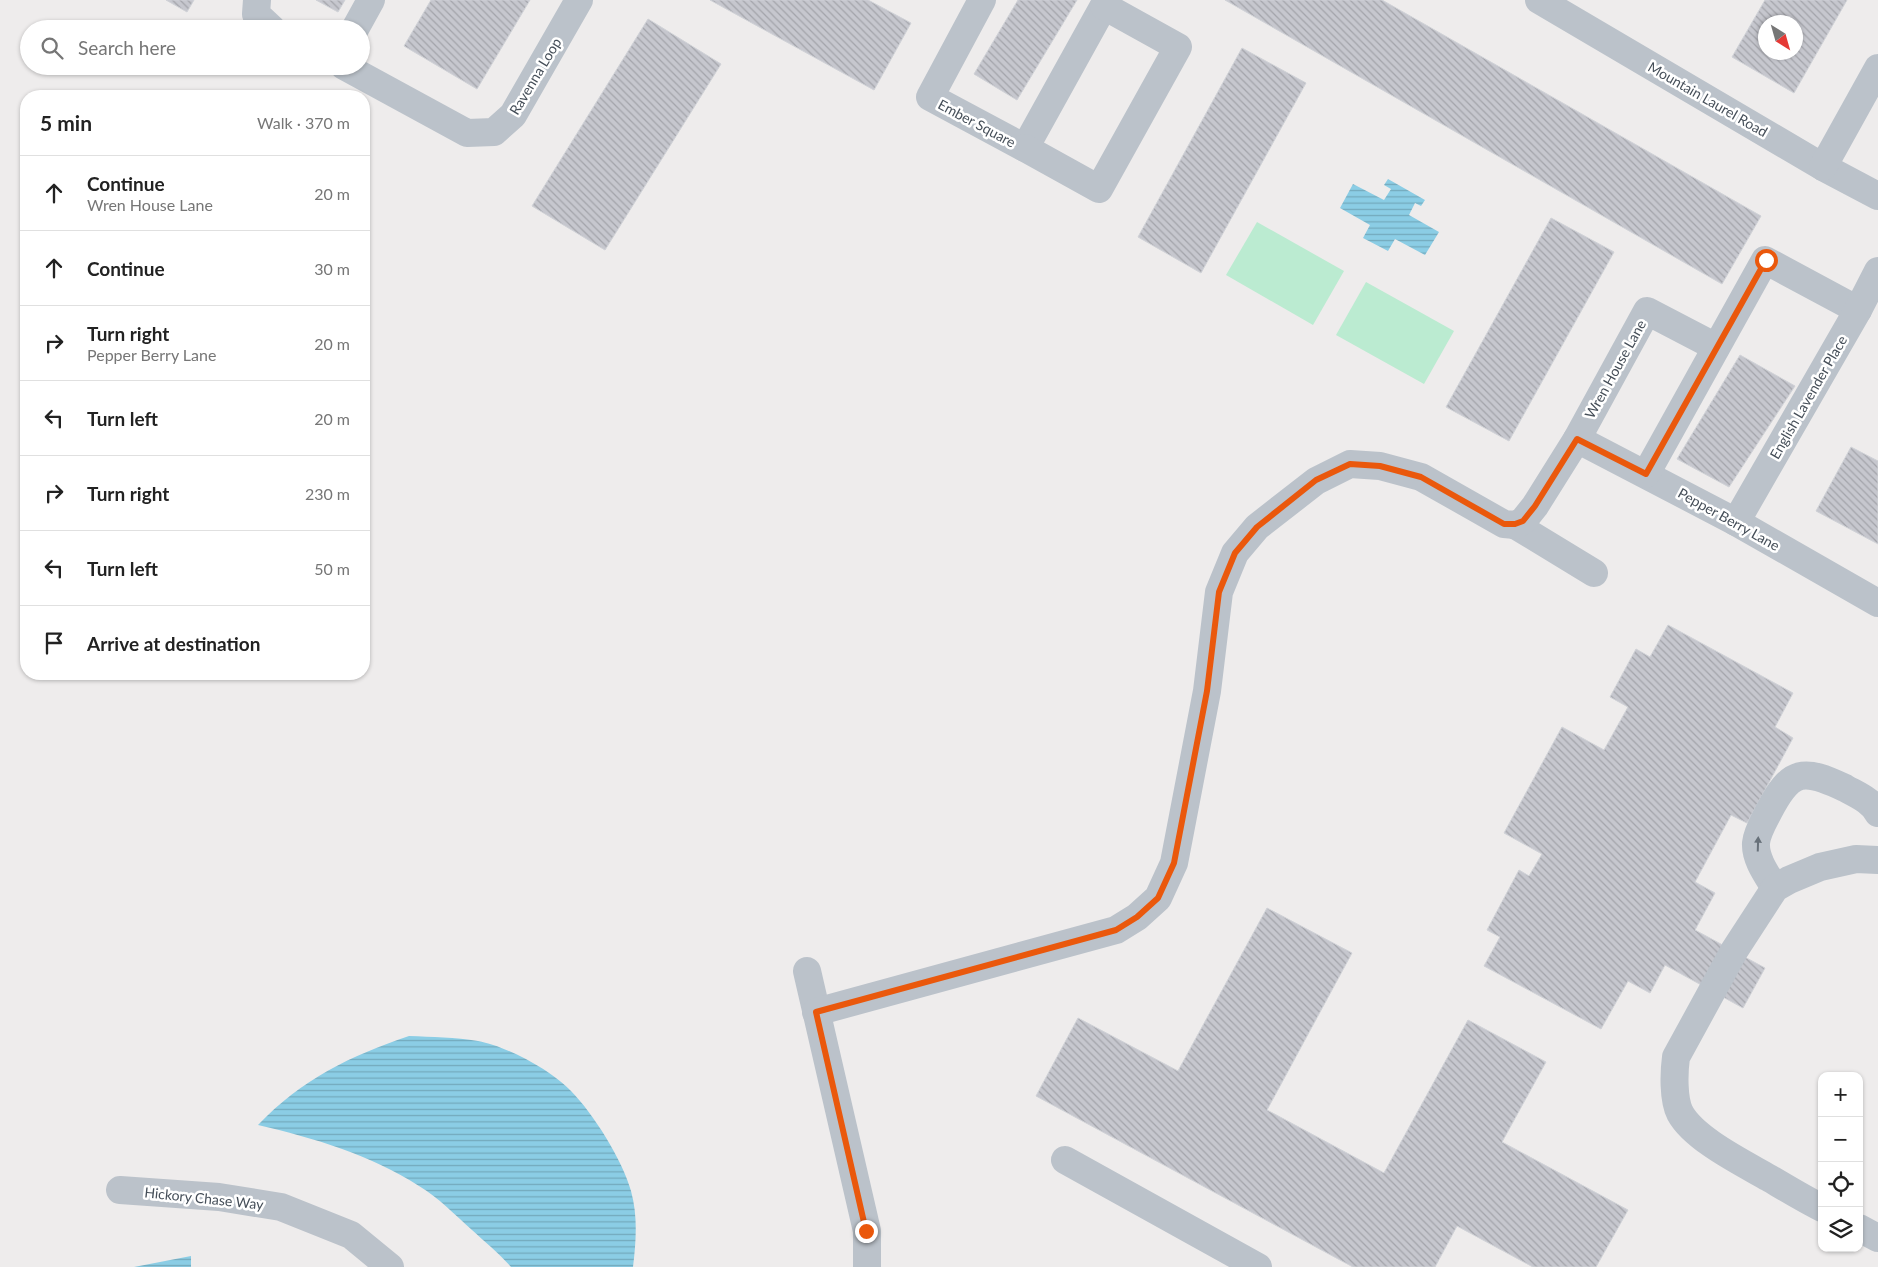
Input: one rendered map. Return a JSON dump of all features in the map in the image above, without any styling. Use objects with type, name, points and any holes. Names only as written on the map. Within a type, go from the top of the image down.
[{"type":"street","points":[[257,0],[256,14],[262,20]]},
{"type":"street","points":[[360,20],[371,0]]},
{"type":"street","name":"Ravenna Loop","points":[[361,75],[467,133],[494,132],[513,115],[579,0]]},
{"type":"street","name":"Ember Square","points":[[982,0],[930,97],[1025,148],[1105,3]]},
{"type":"street","name":"Mountain Laurel Road","points":[[1549,2],[1823,167],[1878,196]]},
{"type":"street","points":[[1025,148],[1100,189],[1178,47],[1105,3]]},
{"type":"street","points":[[1823,167],[1878,68]]},
{"type":"street","points":[[1646,474],[1766,260],[1858,310]]},
{"type":"street","name":"English Lavender Place","points":[[1736,522],[1858,310],[1878,271]]},
{"type":"street","name":"Wren House Lane","points":[[1577,439],[1647,311],[1716,347]]},
{"type":"street","points":[[816,1012],[1116,930],[1137,917],[1158,898],[1174,863],[1207,691],[1219,592],[1235,553],[1257,527],[1316,480],[1350,464],[1380,466],[1421,477],[1504,524],[1515,524],[1523,521],[1535,506],[1577,439]]},
{"type":"street","name":"Pepper Berry Lane","points":[[1577,439],[1736,522],[1878,603]]},
{"type":"street","points":[[1515,524],[1594,573]]},
{"type":"street","points":[[1776,888],[1758,856],[1756,843],[1759,832],[1779,792],[1788,782],[1798,777],[1810,775],[1819,777],[1866,799],[1875,807],[1878,813]]},
{"type":"street","points":[[1820,1207],[1730,1156],[1689,1124],[1680,1112],[1676,1092],[1674,1070],[1676,1057],[1734,951],[1776,888],[1789,880],[1820,867],[1856,859],[1878,860]]},
{"type":"street","points":[[807,970],[866,1231],[871,1265]]},
{"type":"street","points":[[1065,1160],[1258,1267]]},
{"type":"street","name":"Hickory Chase Way","points":[[120,1190],[219,1197],[281,1206],[351,1234],[390,1267]]},
{"type":"street","points":[[1863,1230],[1878,1238]]},
{"type":"green space","points":[[1257,222],[1344,271],[1313,325],[1226,275]]},
{"type":"green space","points":[[1366,282],[1454,331],[1424,384],[1336,335]]},
{"type":"water","points":[[1388,179],[1425,200],[1421,206],[1415,203],[1409,215],[1439,232],[1425,255],[1395,239],[1388,251],[1363,238],[1370,225],[1340,208],[1353,184],[1384,200],[1391,189],[1384,185]]},
{"type":"water","points":[[409,1036],[444,1037],[478,1041],[502,1048],[528,1060],[552,1075],[580,1100],[598,1124],[614,1152],[631,1191],[636,1219],[633,1267],[511,1267],[440,1201],[401,1175],[342,1149],[258,1125],[292,1094],[328,1071],[367,1052]]},
{"type":"water","points":[[191,1256],[191,1267],[134,1267]]},
{"type":"building","points":[[166,0],[194,0],[187,12]]},
{"type":"building","points":[[316,0],[345,0],[338,12]]},
{"type":"building","points":[[431,0],[530,0],[477,89],[404,46]]},
{"type":"building","points":[[710,0],[868,0],[911,23],[874,90]]},
{"type":"building","points":[[1018,0],[1077,0],[1017,100],[974,74]]},
{"type":"building","points":[[1225,0],[1382,0],[1761,216],[1722,284]]},
{"type":"building","points":[[1765,0],[1847,0],[1794,93],[1732,57]]},
{"type":"building","points":[[648,19],[721,64],[605,250],[532,206]]},
{"type":"building","points":[[1242,48],[1306,83],[1201,273],[1138,237]]},
{"type":"building","points":[[1551,218],[1614,252],[1509,441],[1446,407]]},
{"type":"building","points":[[1740,355],[1795,386],[1729,487],[1677,459]]},
{"type":"building","points":[[1851,447],[1878,461],[1878,544],[1816,511]]},
{"type":"building","points":[[1668,625],[1793,693],[1775,727],[1793,738],[1747,823],[1731,815],[1695,882],[1715,893],[1695,930],[1765,968],[1743,1008],[1665,965],[1650,993],[1628,981],[1601,1029],[1484,966],[1500,937],[1487,930],[1519,870],[1529,876],[1542,854],[1504,833],[1562,727],[1604,750],[1628,707],[1610,697],[1636,649],[1650,657]]},
{"type":"building","points":[[1267,908],[1352,953],[1267,1110],[1384,1173],[1468,1020],[1546,1062],[1502,1142],[1628,1210],[1596,1267],[1533,1267],[1457,1226],[1435,1267],[1353,1267],[1036,1096],[1078,1018],[1178,1071]]},
{"type":"route","points":[[866,1231],[816,1012],[1116,930],[1137,917],[1158,898],[1174,863],[1207,691],[1219,592],[1235,553],[1257,527],[1316,480],[1350,464],[1380,466],[1421,477],[1504,524],[1515,524],[1523,521],[1535,506],[1577,439],[1646,474],[1766,260]]}]
